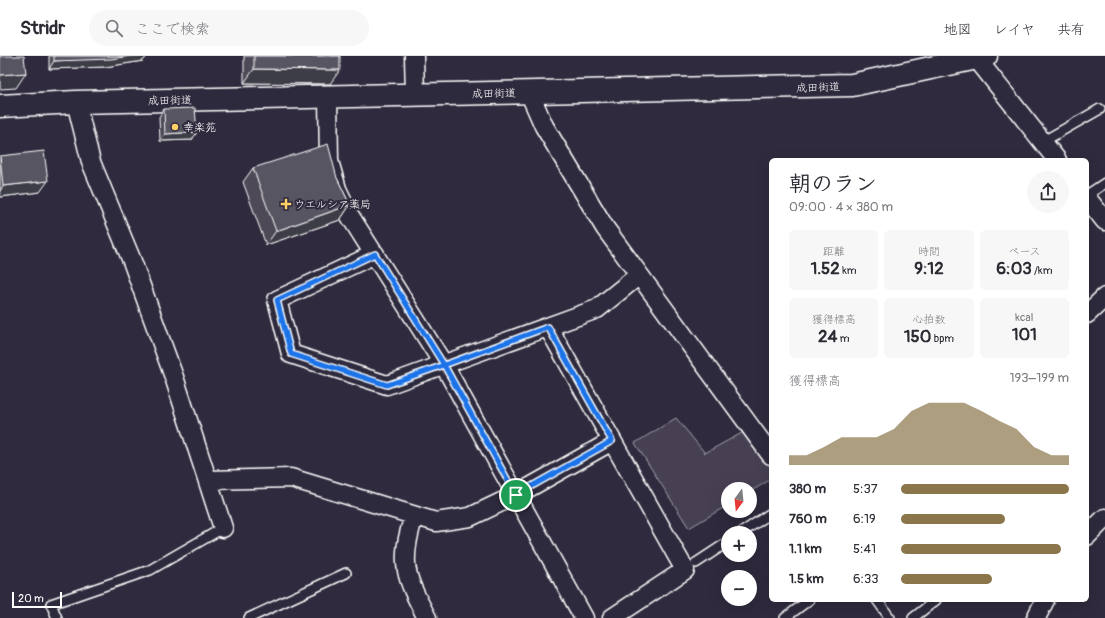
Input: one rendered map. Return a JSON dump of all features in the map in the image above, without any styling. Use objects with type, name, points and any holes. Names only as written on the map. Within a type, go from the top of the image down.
[{"type":"highway","name":"成田街道","points":[[0,106],[76,102],[328,98],[414,94],[852,85],[981,58]]},
{"type":"street","points":[[414,56],[414,94]]},
{"type":"street","points":[[981,58],[1055,158]]},
{"type":"street","points":[[529,92],[544,126],[605,228],[769,451]]},
{"type":"street","points":[[328,98],[329,161],[336,189],[350,216],[444,365],[584,618]]},
{"type":"street","points":[[76,102],[91,162],[132,261],[174,377],[223,528]]},
{"type":"street","points":[[1089,200],[1105,221]]},
{"type":"street","points":[[375,254],[277,300],[291,354],[387,385],[597,309],[639,275]]},
{"type":"street","points":[[1089,312],[1105,298]]},
{"type":"street","points":[[548,327],[685,570],[612,618]]},
{"type":"street","points":[[208,480],[290,478],[436,522],[470,516],[516,495],[612,441]]},
{"type":"street","points":[[414,516],[406,542],[407,575],[414,593],[427,618]]},
{"type":"street","points":[[1089,534],[1105,518]]},
{"type":"street","points":[[1036,618],[1044,602]]},
{"type":"lane","points":[[1042,142],[1100,109]]},
{"type":"lane","points":[[1089,195],[1105,183]]},
{"type":"lane","points":[[752,526],[769,514]]},
{"type":"lane","points":[[57,618],[51,604],[150,570],[223,528]]},
{"type":"lane","points":[[696,563],[721,547]]},
{"type":"lane","points":[[249,618],[346,574]]},
{"type":"lane","points":[[785,618],[806,602]]},
{"type":"lane","points":[[878,602],[890,618]]},
{"type":"lane","points":[[913,618],[933,602]]},
{"type":"shaded area","points":[[676,418],[705,453],[751,428],[769,452],[769,480],[757,488],[757,482],[721,482],[721,509],[689,528],[635,443]]},
{"type":"building","points":[[0,56],[24,56],[26,73],[0,75]]},
{"type":"building","points":[[54,56],[131,56],[111,59],[54,61]]},
{"type":"building","points":[[254,56],[340,56],[340,70],[254,69]]},
{"type":"building","points":[[195,108],[197,132],[165,134],[164,109]]},
{"type":"building","points":[[328,144],[337,178],[350,205],[276,231],[253,168]]},
{"type":"building","points":[[44,151],[48,181],[3,186],[0,156]]},
{"type":"place","name":"幸楽苑","points":[[175,127]]},
{"type":"place","name":"ウエルシア薬局","points":[[286,204]]},
{"type":"route","points":[[516,495],[444,365],[387,385],[291,354],[277,300],[375,254],[444,365],[548,327],[612,441],[516,495]]}]
